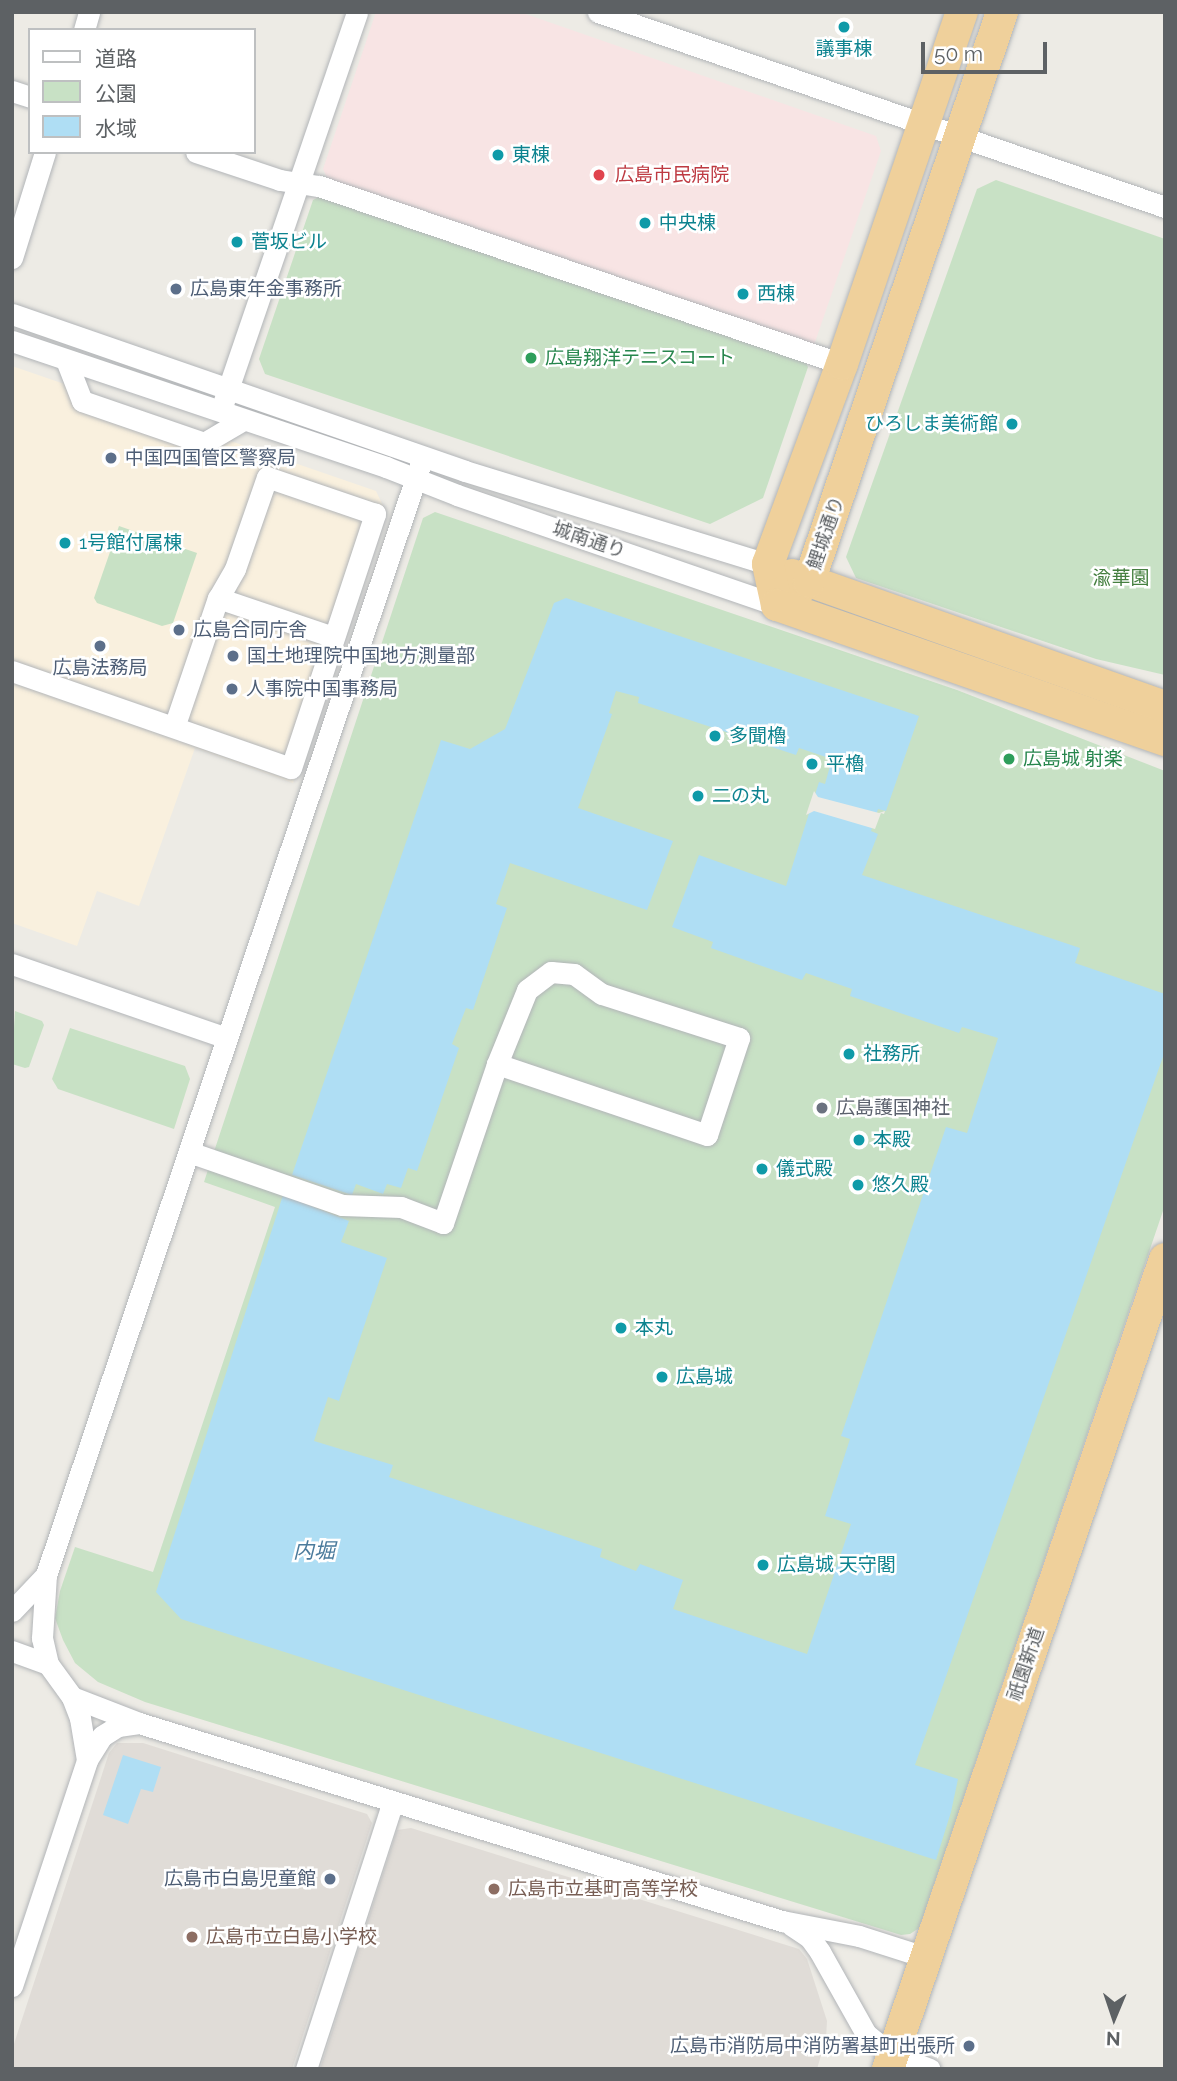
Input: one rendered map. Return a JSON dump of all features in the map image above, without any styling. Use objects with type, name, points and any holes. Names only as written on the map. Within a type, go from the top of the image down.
[{"type":"highway","points":[[777,605],[768,564],[842,364],[962,12]]},
{"type":"highway","name":"鯉城通り","points":[[777,605],[809,582],[1002,12]]},
{"type":"highway","points":[[768,564],[809,582],[1165,706]]},
{"type":"highway","name":"城南通り","points":[[777,605],[1165,740]]},
{"type":"highway","name":"祇園新道","points":[[907,2065],[925,1957],[1165,1261]]},
{"type":"highway","name":"祇園新道","points":[[907,2065],[1028,1707],[1165,1327]]},
{"type":"street","points":[[220,413],[357,12]]},
{"type":"street","points":[[598,12],[1165,207]]},
{"type":"street","points":[[12,258],[44,154]]},
{"type":"street","points":[[202,154],[280,180],[319,186],[842,364]]},
{"type":"street","name":"城南通り","points":[[12,314],[423,457],[768,564]]},
{"type":"street","name":"城南通り","points":[[12,341],[386,467],[415,480],[777,605]]},
{"type":"street","points":[[66,360],[82,401],[204,443],[243,420]]},
{"type":"street","points":[[87,1759],[80,1718],[72,1697],[48,1664],[41,1628],[46,1575],[423,457]]},
{"type":"street","points":[[12,671],[291,768],[332,637],[375,514],[267,477],[235,569],[218,598],[174,727]]},
{"type":"street","points":[[218,598],[332,637]]},
{"type":"street","points":[[12,964],[227,1038]]},
{"type":"street","points":[[189,1152],[342,1205],[401,1207],[443,1223],[497,1064],[527,990],[551,972],[574,974],[602,994],[739,1038],[707,1135],[497,1064]]},
{"type":"street","points":[[12,1611],[46,1575]]},
{"type":"street","points":[[12,1651],[48,1664]]},
{"type":"street","points":[[72,1697],[139,1723],[782,1921],[859,1937],[925,1957]]},
{"type":"street","points":[[12,1986],[87,1759],[102,1736],[118,1726],[139,1723]]},
{"type":"street","points":[[306,2069],[393,1802]]},
{"type":"street","points":[[782,1921],[810,1938],[866,2034],[907,2065]]},
{"type":"shaded area","name":"広島市民病院","points":[[376,12],[520,12],[876,136],[881,151],[814,345],[329,182],[323,169]]},
{"type":"shaded area","name":"広島合同庁舎","points":[[12,366],[376,491],[386,512],[293,783],[195,748],[139,906],[97,891],[77,946],[12,923]]},
{"type":"shaded area","name":"広島市立白島小学校","points":[[117,1743],[143,1743],[367,1814],[372,1823],[292,2069],[12,2069],[12,2050],[109,1753]]},
{"type":"shaded area","name":"広島市立基町高等学校","points":[[411,1828],[799,1949],[807,1959],[827,2021],[826,2038],[817,2069],[320,2069],[397,1830]]},
{"type":"green space","name":"渝華園","points":[[996,180],[1165,239],[1165,675],[1096,659],[856,578],[846,557],[977,189]]},
{"type":"green space","name":"広島翔洋テニスコート","points":[[323,195],[803,357],[808,367],[763,498],[710,524],[265,374],[259,359],[313,200]]},
{"type":"green space","name":"広島城","points":[[435,512],[957,690],[1165,771],[1165,1205],[919,1928],[910,1934],[901,1935],[145,1702],[98,1682],[75,1663],[55,1618],[60,1591],[75,1547],[153,1572],[275,1207],[204,1182],[423,518]]},
{"type":"green space","points":[[119,526],[197,553],[173,623],[162,626],[97,603],[94,598]]},
{"type":"green space","points":[[15,1011],[42,1021],[44,1025],[29,1067],[25,1068],[12,1064]]},
{"type":"green space","points":[[70,1028],[185,1066],[190,1079],[174,1129],[58,1089],[52,1079]]},
{"type":"water","name":"内堀","points":[[566,598],[919,716],[886,811],[878,809],[871,831],[878,834],[862,875],[1080,948],[1075,963],[1165,994],[1165,1051],[915,1765],[958,1779],[936,1860],[181,1619],[156,1592],[283,1195],[349,1221],[341,1242],[387,1258],[339,1401],[328,1397],[314,1441],[393,1465],[389,1477],[602,1549],[600,1557],[636,1571],[640,1564],[683,1580],[673,1609],[807,1654],[851,1524],[825,1516],[850,1439],[841,1436],[946,1127],[967,1133],[998,1038],[962,1027],[959,1033],[850,996],[852,989],[806,973],[802,980],[711,948],[713,942],[672,927],[699,855],[786,886],[819,782],[825,784],[832,759],[799,748],[796,755],[638,703],[639,697],[616,691],[609,713],[612,714],[578,808],[673,841],[647,910],[510,863],[496,904],[507,908],[473,1010],[466,1008],[452,1044],[459,1048],[417,1171],[408,1168],[401,1188],[387,1184],[383,1194],[356,1184],[352,1195],[292,1175],[441,740],[470,749],[505,729],[554,603]]},
{"type":"water","points":[[123,1755],[161,1767],[153,1792],[141,1789],[128,1824],[103,1815]]},
{"type":"pier","points":[[814,791],[818,797],[879,813],[885,811],[884,814],[881,813],[875,829],[814,811],[806,815]]},
{"type":"place","name":"議事棟","points":[[844,27]]},
{"type":"place","name":"東棟","points":[[498,155]]},
{"type":"place","name":"広島市民病院","points":[[599,175]]},
{"type":"place","name":"中央棟","points":[[645,223]]},
{"type":"place","name":"菅坂ビル","points":[[237,242]]},
{"type":"place","name":"広島東年金事務所","points":[[176,289]]},
{"type":"place","name":"西棟","points":[[743,294]]},
{"type":"place","name":"広島翔洋テニスコート","points":[[531,358]]},
{"type":"place","name":"ひろしま美術館","points":[[1012,424]]},
{"type":"place","name":"中国四国管区警察局","points":[[111,458]]},
{"type":"place","name":"1号館付属棟","points":[[65,543]]},
{"type":"place","name":"広島合同庁舎","points":[[179,630]]},
{"type":"place","name":"広島法務局","points":[[100,646]]},
{"type":"place","name":"国土地理院中国地方測量部","points":[[233,656]]},
{"type":"place","name":"人事院中国事務局","points":[[232,689]]},
{"type":"place","name":"多聞櫓","points":[[715,736]]},
{"type":"place","name":"広島城 射楽","points":[[1009,759]]},
{"type":"place","name":"平櫓","points":[[812,764]]},
{"type":"place","name":"二の丸","points":[[698,796]]},
{"type":"place","name":"社務所","points":[[849,1054]]},
{"type":"place","name":"広島護国神社","points":[[822,1108]]},
{"type":"place","name":"本殿","points":[[859,1140]]},
{"type":"place","name":"儀式殿","points":[[762,1169]]},
{"type":"place","name":"悠久殿","points":[[858,1185]]},
{"type":"place","name":"本丸","points":[[621,1328]]},
{"type":"place","name":"広島城","points":[[662,1377]]},
{"type":"place","name":"広島城 天守閣","points":[[763,1565]]},
{"type":"place","name":"広島市白島児童館","points":[[330,1879]]},
{"type":"place","name":"広島市立基町高等学校","points":[[494,1889]]},
{"type":"place","name":"広島市立白島小学校","points":[[192,1937]]},
{"type":"place","name":"広島市消防局中消防署基町出張所","points":[[969,2046]]}]
